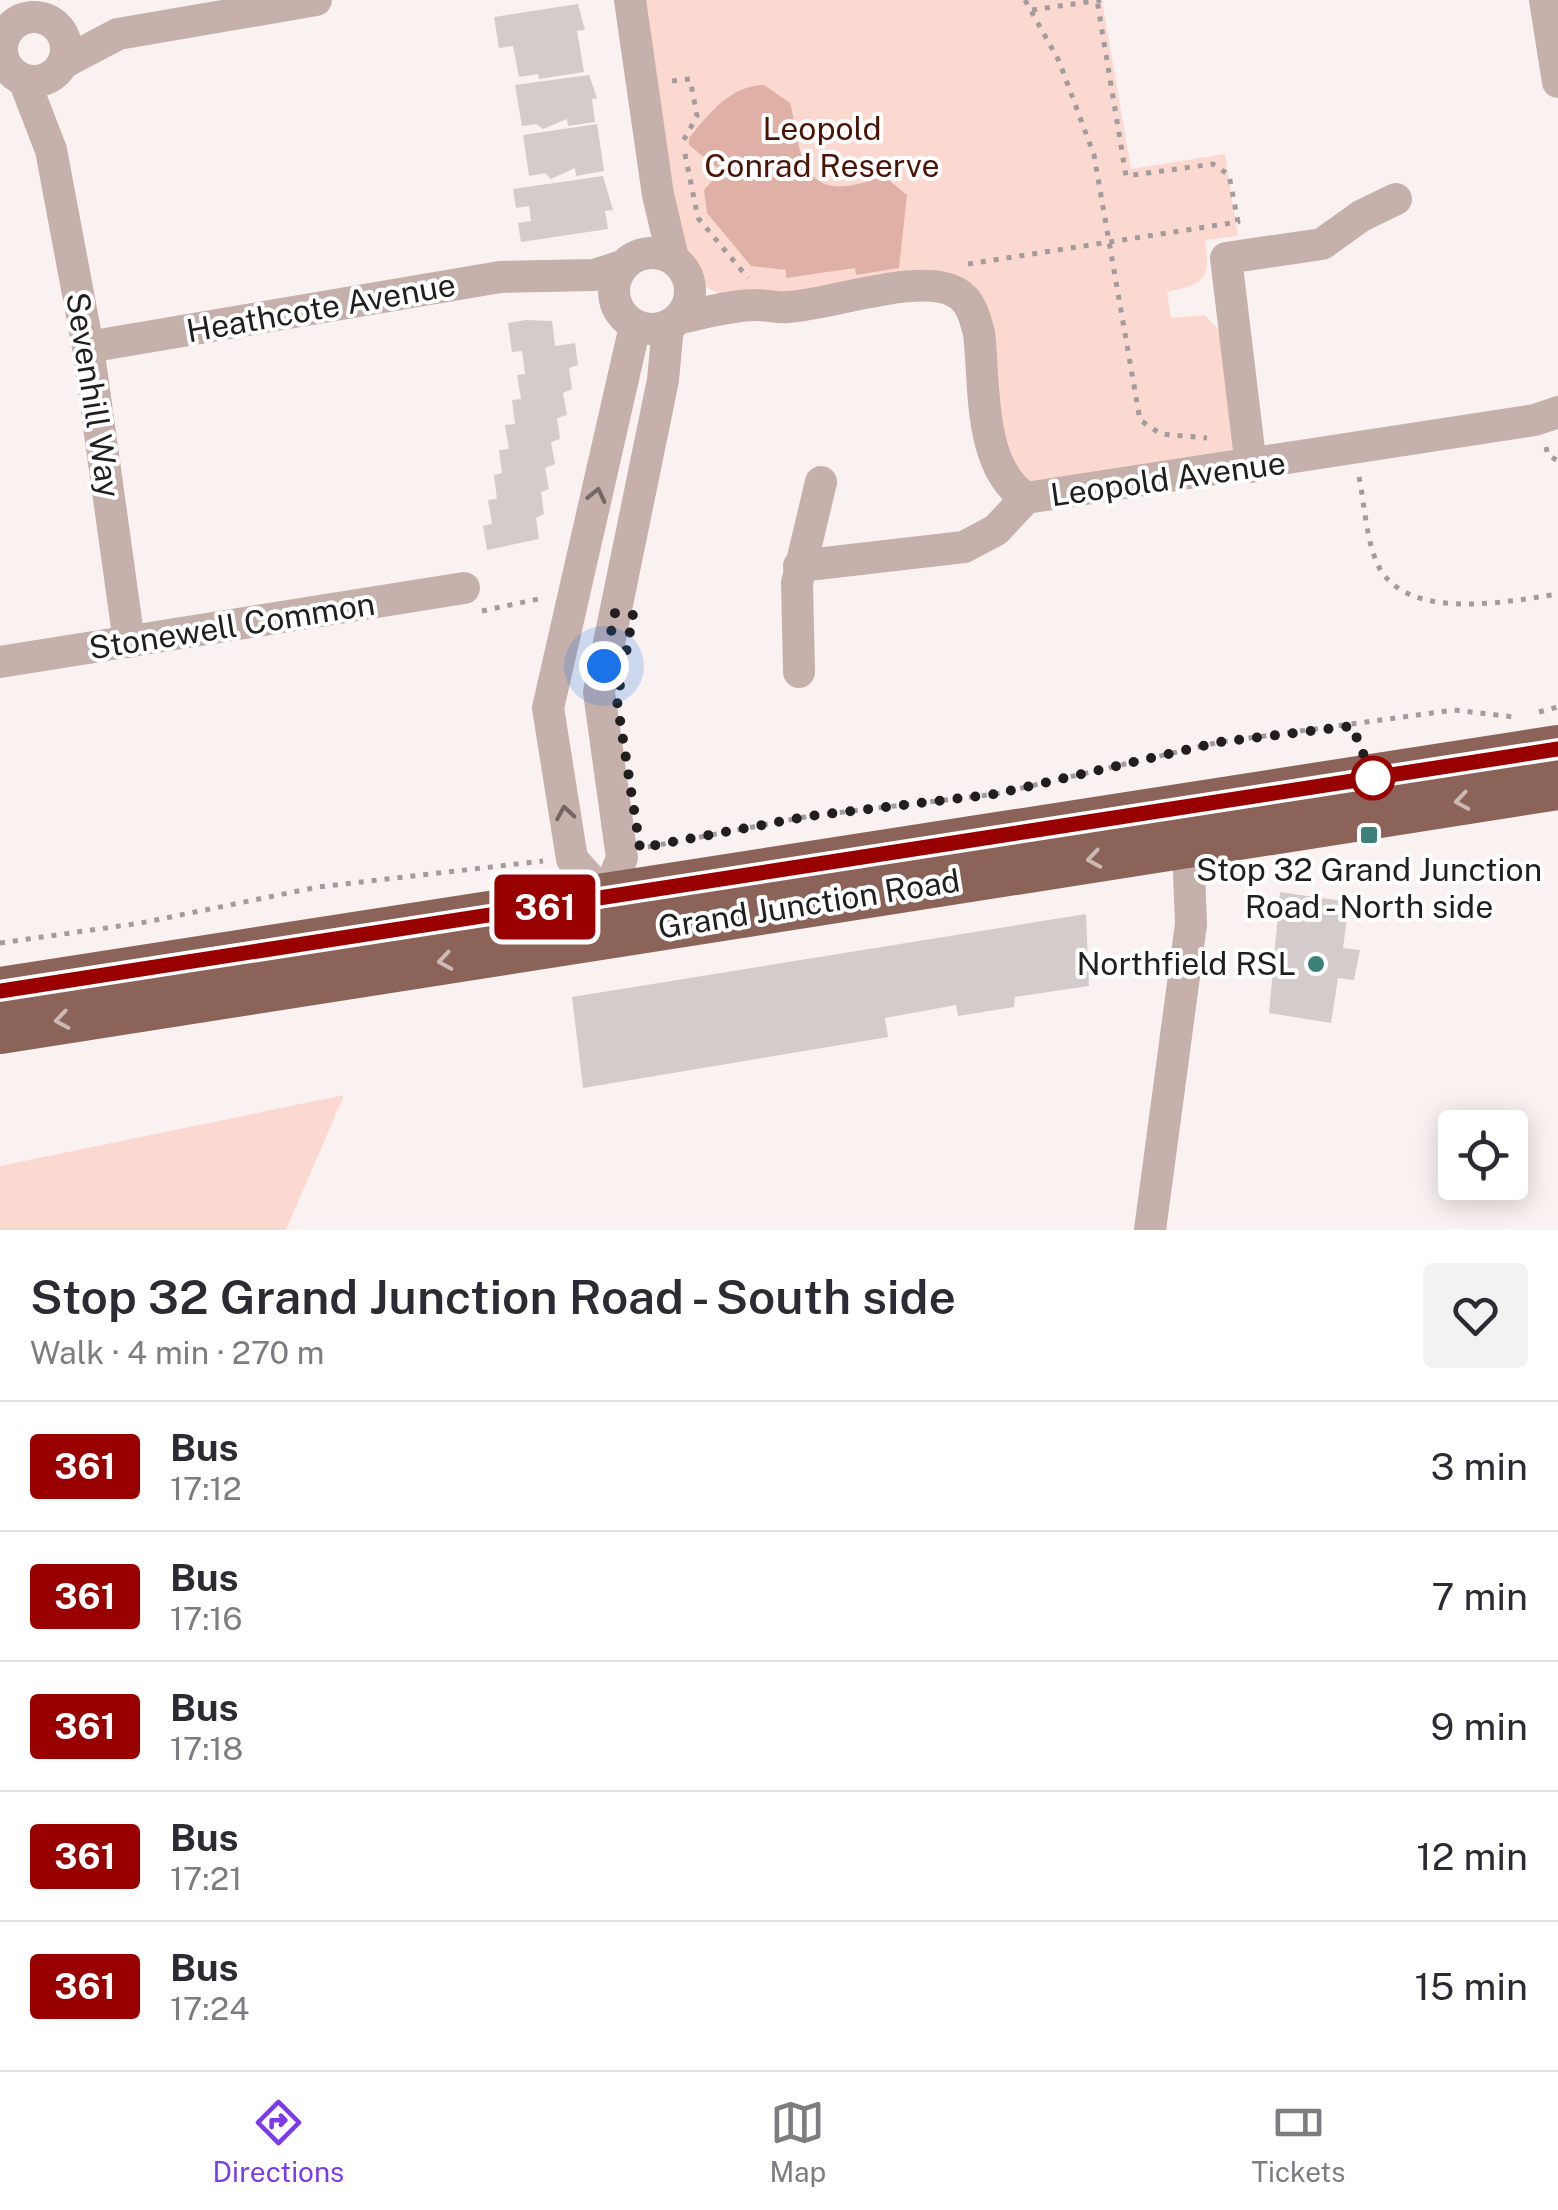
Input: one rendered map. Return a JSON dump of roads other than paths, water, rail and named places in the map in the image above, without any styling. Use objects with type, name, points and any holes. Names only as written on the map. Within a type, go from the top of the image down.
[{"type":"highway","name":"Grand Junction Road","points":[[0,1030],[608,916],[1188,825],[1558,749]]},
{"type":"highway","name":"Grand Junction Road","points":[[1188,825],[1558,786]]},
{"type":"highway","name":"Grand Junction Road","points":[[0,991],[608,916]]},
{"type":"street","points":[[26,42],[118,34],[316,0]]},
{"type":"street","points":[[608,916],[622,858],[599,692],[674,322],[690,299],[656,264],[658,195],[630,0]]},
{"type":"street","points":[[1546,0],[1558,82]]},
{"type":"street","name":"Sevenhill Way","points":[[26,42],[51,150],[88,348],[129,642]]},
{"type":"street","points":[[1251,467],[1226,258],[1322,244],[1360,216],[1396,199]]},
{"type":"street","points":[[608,916],[572,859],[548,708],[626,318],[614,287],[656,264]]},
{"type":"street","name":"Heathcote Avenue","points":[[88,348],[500,278],[554,278],[656,264]]},
{"type":"street","name":"Leopold Avenue","points":[[656,264],[760,293],[785,308],[938,286],[959,294],[974,312],[979,333],[996,465],[1007,486],[1026,498],[1251,467],[1535,420],[1558,412]]},
{"type":"street","name":"Heathcote Avenue","points":[[554,278],[594,292],[626,318]]},
{"type":"street","name":"Leopold Avenue","points":[[626,318],[674,322],[760,293]]},
{"type":"street","points":[[799,672],[800,566],[821,482]]},
{"type":"street","points":[[800,566],[964,547],[996,530],[1026,498]]},
{"type":"street","name":"Stonewell Common","points":[[0,662],[464,588]]},
{"type":"street","points":[[1150,1230],[1191,924],[1188,825]]},
{"type":"place","name":"Stop 32 Grand Junction Road - North side","points":[[1369,835]]},
{"type":"place","name":"Northfield RSL","points":[[1316,964]]},
{"type":"park label","name":"Leopold Conrad Reserve","points":[[822,148]]}]
